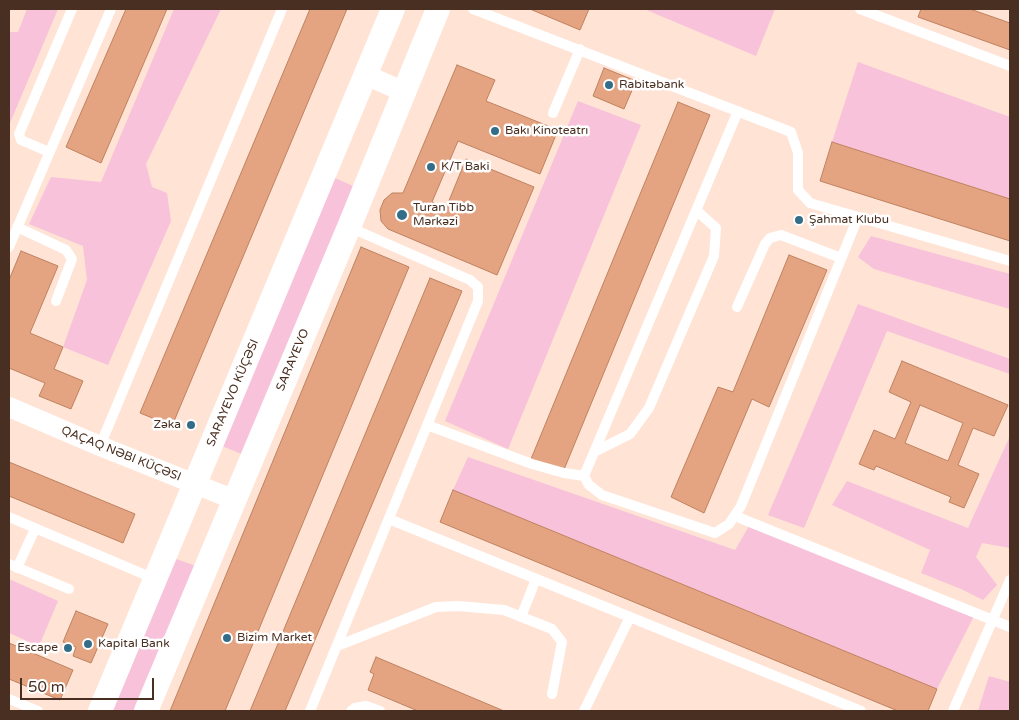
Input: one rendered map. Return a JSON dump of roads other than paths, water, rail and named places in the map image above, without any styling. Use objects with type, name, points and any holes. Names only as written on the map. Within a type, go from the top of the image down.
[{"type":"street","points":[[393,9],[366,75],[404,92]]},
{"type":"street","name":"SARAYEVO","points":[[146,711],[349,227],[438,9]]},
{"type":"street","name":"SARAYEVO KÜÇƏSI","points":[[100,711],[366,75]]},
{"type":"street","name":"QAÇAQ NƏBI KÜÇƏSI","points":[[9,408],[235,500]]},
{"type":"lane","points":[[49,152],[20,140],[19,134],[72,9]]},
{"type":"lane","points":[[9,247],[111,9]]},
{"type":"lane","points":[[100,446],[282,9]]},
{"type":"lane","points":[[472,9],[580,49],[791,132],[798,153],[798,190],[810,203],[1010,261]]},
{"type":"lane","points":[[860,9],[1010,66]]},
{"type":"lane","points":[[553,113],[580,49]]},
{"type":"lane","points":[[584,476],[738,111]]},
{"type":"lane","points":[[594,452],[630,434],[650,408],[714,256],[716,228],[696,210]]},
{"type":"lane","points":[[584,476],[589,485],[602,495],[715,532],[729,524],[741,506],[858,217]]},
{"type":"lane","points":[[17,227],[66,250],[72,259],[56,301]]},
{"type":"lane","points":[[310,711],[478,301],[478,287],[470,280],[349,227]]},
{"type":"lane","points":[[737,307],[765,244],[770,238],[781,235],[842,258]]},
{"type":"lane","points":[[427,425],[532,464],[564,473],[584,476]]},
{"type":"lane","points":[[735,516],[1010,628]]},
{"type":"lane","points":[[9,518],[155,579]]},
{"type":"lane","points":[[389,519],[861,711]]},
{"type":"lane","points":[[35,528],[13,566],[69,590]]},
{"type":"lane","points":[[521,617],[536,579]]},
{"type":"lane","points":[[953,711],[1010,580]]},
{"type":"lane","points":[[336,646],[436,607],[458,606],[504,610],[552,629],[562,642],[552,694]]},
{"type":"lane","points":[[584,711],[630,617]]},
{"type":"lane","points":[[9,699],[38,711]]},
{"type":"lane","points":[[352,711],[355,708],[366,706],[380,711]]},
{"type":"place","name":"Rabitəbank","points":[[609,85]]},
{"type":"place","name":"Bakı Kinoteatrı","points":[[495,131]]},
{"type":"place","name":"K/T Baki","points":[[431,167]]},
{"type":"place","name":"Turan Tibb Mərkəzi","points":[[402,215]]},
{"type":"place","name":"Şahmat Klubu","points":[[799,220]]},
{"type":"place","name":"Zəka","points":[[191,425]]},
{"type":"place","name":"Bizim Market","points":[[227,638]]},
{"type":"place","name":"Kapital Bank","points":[[88,644]]},
{"type":"place","name":"Escape","points":[[68,648]]}]
